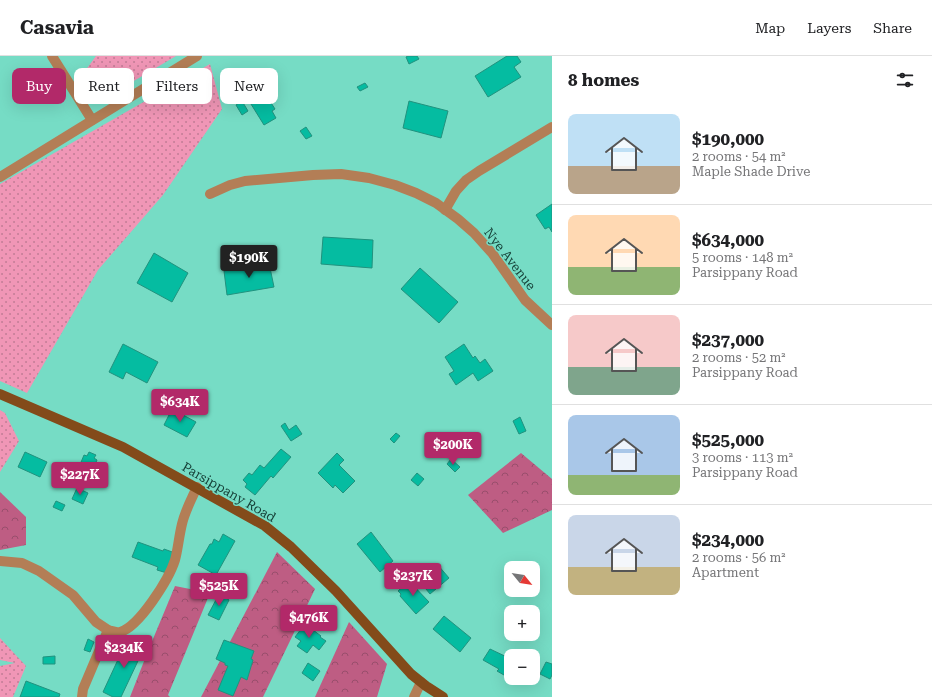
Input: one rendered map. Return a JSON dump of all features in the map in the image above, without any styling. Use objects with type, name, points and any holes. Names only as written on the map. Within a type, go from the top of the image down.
[{"type":"main road","name":"Parsippany Road","points":[[0,394],[123,447],[265,526],[291,547],[336,590],[411,674],[443,697]]},
{"type":"street","points":[[52,56],[92,120]]},
{"type":"street","points":[[0,177],[198,56]]},
{"type":"street","points":[[445,210],[456,191],[466,180],[552,127]]},
{"type":"street","name":"Nye Avenue","points":[[210,194],[230,185],[246,181],[313,175],[341,174],[369,178],[396,185],[416,193],[445,210],[474,233],[492,253],[525,300],[552,325]]},
{"type":"street","points":[[0,561],[22,563],[39,571],[73,595],[96,622],[108,630],[116,633],[121,632],[132,625],[144,614],[155,598],[174,561],[186,511],[197,487]]},
{"type":"street","points":[[82,697],[83,689],[108,630]]},
{"type":"street","points":[[414,697],[421,682]]},
{"type":"shaded area","points":[[96,56],[176,56],[156,68],[142,68],[142,76],[134,81],[134,68],[87,68]]},
{"type":"shaded area","points":[[210,64],[211,68],[203,68]]},
{"type":"shaded area","points":[[212,72],[222,109],[163,195],[98,270],[27,393],[0,381],[0,184],[142,103],[212,104]]},
{"type":"shaded area","points":[[0,410],[5,413],[19,441],[0,472]]},
{"type":"shaded area","points":[[0,638],[26,666],[13,697],[0,697],[0,666],[15,663],[0,660]]},
{"type":"green space","points":[[521,453],[552,479],[552,510],[503,533],[468,495]]},
{"type":"green space","points":[[0,492],[26,517],[26,545],[0,550]]},
{"type":"green space","points":[[277,552],[315,589],[263,697],[201,697]]},
{"type":"green space","points":[[175,586],[210,593],[168,695],[170,697],[130,697],[148,651]]},
{"type":"green space","points":[[349,622],[387,664],[377,697],[315,697]]},
{"type":"building","points":[[417,56],[419,59],[409,64],[406,57]]},
{"type":"building","points":[[507,56],[517,56],[521,62],[514,67],[521,77],[488,97],[475,76]]},
{"type":"building","points":[[365,83],[368,87],[360,91],[357,87]]},
{"type":"building","points":[[409,101],[448,111],[441,138],[403,128]]},
{"type":"building","points":[[244,104],[248,111],[242,115],[236,105]]},
{"type":"building","points":[[251,104],[272,104],[275,109],[272,111],[276,118],[264,125]]},
{"type":"building","points":[[306,127],[312,136],[306,139],[300,131]]},
{"type":"building","points":[[552,204],[552,232],[549,227],[545,229],[536,215]]},
{"type":"building","points":[[323,237],[373,240],[372,268],[321,264]]},
{"type":"building","points":[[154,253],[188,273],[172,302],[137,283]]},
{"type":"building","points":[[269,263],[274,287],[227,295],[224,271]]},
{"type":"building","points":[[420,268],[458,302],[439,323],[401,289]]},
{"type":"building","points":[[123,344],[158,362],[147,383],[126,372],[123,379],[109,372]]},
{"type":"building","points":[[464,344],[473,358],[475,356],[480,363],[485,359],[493,371],[478,381],[473,373],[456,385],[449,374],[454,371],[445,357]]},
{"type":"building","points":[[172,409],[196,422],[187,437],[164,425]]},
{"type":"building","points":[[520,417],[526,431],[519,434],[513,421]]},
{"type":"building","points":[[285,423],[289,430],[296,425],[302,434],[291,441],[281,426]]},
{"type":"building","points":[[396,433],[400,436],[394,443],[390,439]]},
{"type":"building","points":[[281,449],[291,457],[273,478],[271,476],[255,495],[245,487],[247,484],[243,480],[249,473],[252,475],[260,465],[264,468]]},
{"type":"building","points":[[25,452],[47,462],[40,477],[18,467]]},
{"type":"building","points":[[89,452],[96,455],[94,458],[97,460],[91,474],[86,472],[85,476],[77,472],[84,455],[87,456]]},
{"type":"building","points":[[337,453],[344,460],[339,465],[355,481],[343,493],[335,485],[333,488],[318,473]]},
{"type":"building","points":[[451,459],[460,467],[455,472],[447,464]]},
{"type":"building","points":[[417,473],[424,479],[418,486],[411,480]]},
{"type":"building","points":[[77,488],[88,493],[83,504],[72,499]]},
{"type":"building","points":[[56,501],[65,505],[62,511],[53,507]]},
{"type":"building","points":[[371,532],[393,561],[380,572],[357,544]]},
{"type":"building","points":[[223,534],[235,541],[216,575],[198,565],[214,539],[219,542]]},
{"type":"building","points":[[138,542],[163,551],[164,549],[175,553],[167,573],[157,570],[158,567],[132,557]]},
{"type":"building","points":[[437,564],[449,578],[430,594],[418,579]]},
{"type":"building","points":[[409,581],[429,602],[416,614],[400,596],[401,594],[398,591]]},
{"type":"building","points":[[219,594],[229,600],[219,620],[208,615]]},
{"type":"building","points":[[444,616],[471,638],[460,652],[433,629]]},
{"type":"building","points":[[305,624],[326,641],[319,650],[313,645],[307,653],[297,646],[301,641],[295,637]]},
{"type":"building","points":[[128,638],[145,646],[121,697],[113,697],[103,692]]},
{"type":"building","points":[[88,639],[94,642],[90,652],[84,650]]},
{"type":"building","points":[[224,640],[254,651],[247,680],[241,677],[233,696],[218,690],[228,666],[216,659]]},
{"type":"building","points":[[490,649],[504,656],[504,675],[497,671],[499,669],[483,660]]},
{"type":"building","points":[[55,656],[55,664],[43,664],[43,657]]},
{"type":"building","points":[[546,662],[552,664],[552,675],[550,679],[540,674]]},
{"type":"building","points":[[308,663],[320,671],[313,681],[302,673]]},
{"type":"building","points":[[26,681],[60,694],[59,697],[20,697]]}]
